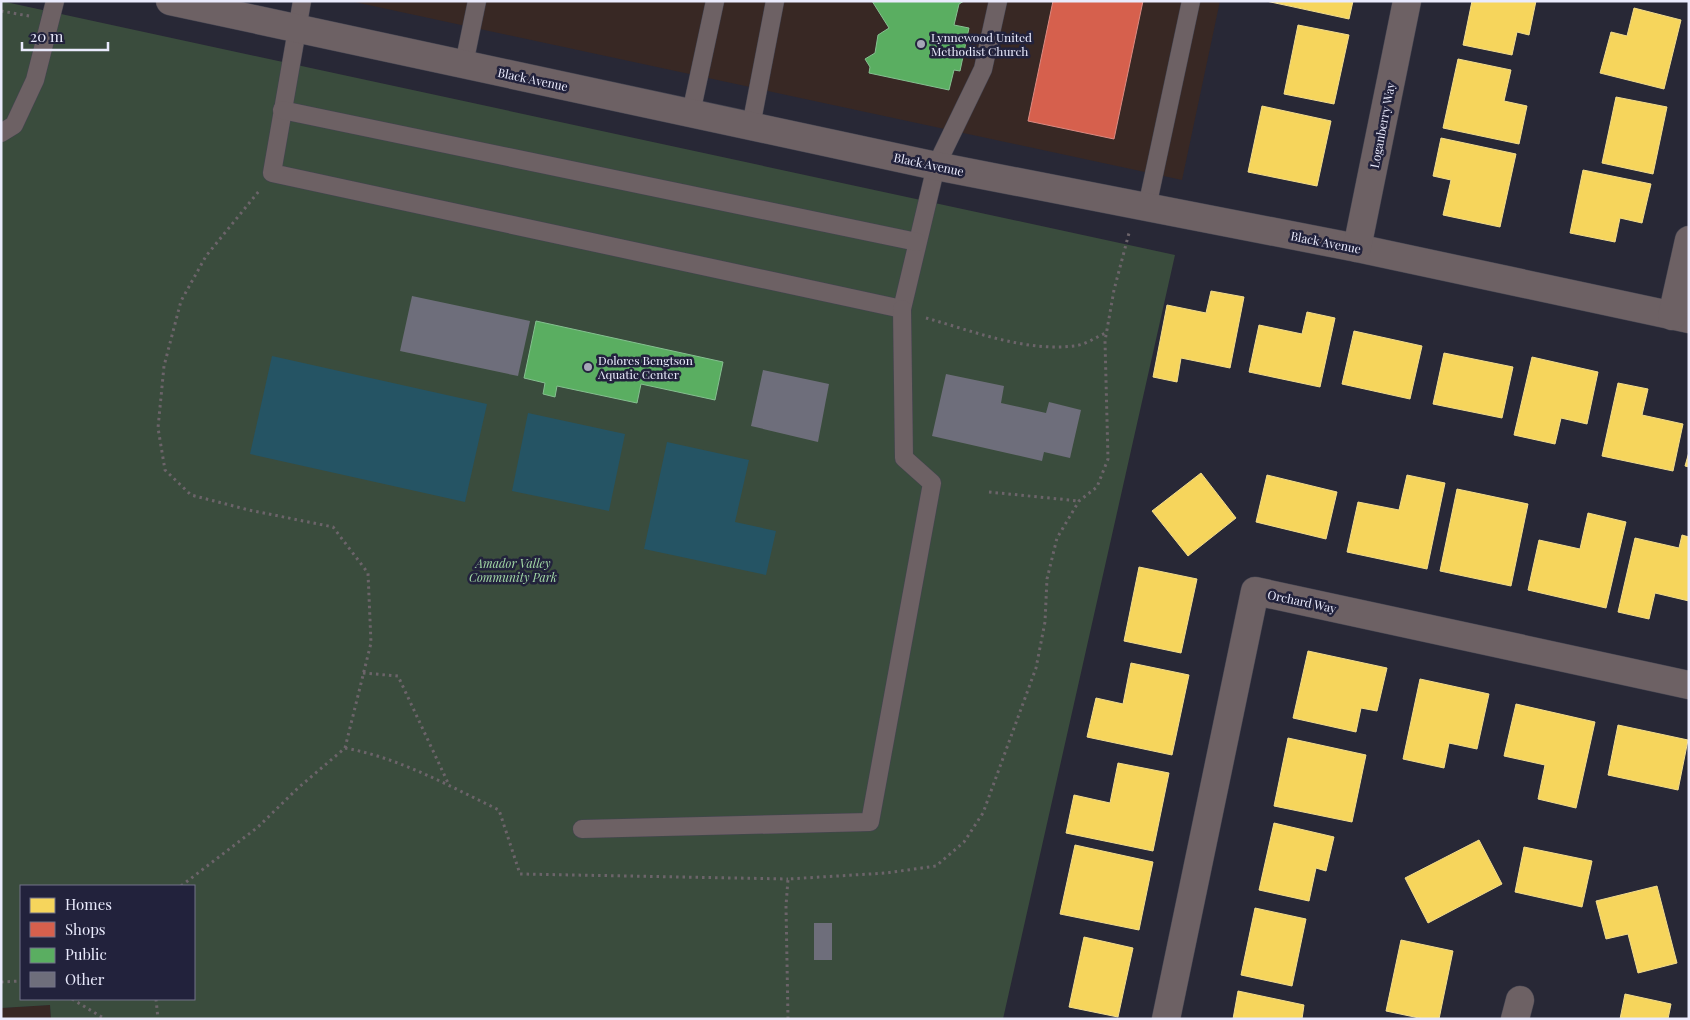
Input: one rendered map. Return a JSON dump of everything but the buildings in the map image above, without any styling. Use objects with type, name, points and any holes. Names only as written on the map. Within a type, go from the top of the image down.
[{"type":"street","name":"Black Avenue","points":[[170,1],[936,166],[1357,248],[1681,318]]},
{"type":"street","name":"Loganberry Way","points":[[1357,248],[1407,1]]},
{"type":"street","points":[[1681,318],[1689,240]]},
{"type":"street","name":"Orchard Way","points":[[1166,1019],[1255,590],[1689,684]]},
{"type":"lane","points":[[1,133],[14,125],[35,80],[54,1]]},
{"type":"lane","points":[[302,1],[272,173],[902,309]]},
{"type":"lane","points":[[464,64],[477,1]]},
{"type":"lane","points":[[691,113],[715,1]]},
{"type":"lane","points":[[751,126],[775,1]]},
{"type":"lane","points":[[582,829],[870,822],[932,482],[904,458],[902,309],[936,166],[983,69],[998,1]]},
{"type":"lane","points":[[1142,206],[1191,1]]},
{"type":"lane","points":[[282,110],[917,242]]},
{"type":"path","points":[[182,885],[258,827],[298,788],[345,748],[371,643],[368,573],[333,527],[249,510],[191,495],[165,470],[158,428],[163,375],[181,301],[206,256],[266,184]]},
{"type":"path","points":[[788,1019],[786,906],[788,879],[886,873],[936,866],[964,842],[983,813],[1036,668],[1045,622],[1046,578],[1057,538],[1079,501],[1097,487],[1108,458],[1107,332],[1114,290],[1142,206]]},
{"type":"path","points":[[921,316],[1012,342],[1055,347],[1076,346],[1107,332]]},
{"type":"path","points":[[989,492],[1079,501]]},
{"type":"path","points":[[363,672],[398,676],[449,786]]},
{"type":"path","points":[[1,982],[20,981]]},
{"type":"path","points":[[74,1000],[104,1019]]},
{"type":"path","points":[[156,1000],[158,1019]]},
{"type":"shaded area","points":[[350,1],[1220,1],[1182,180]]},
{"type":"shaded area","points":[[50,1005],[51,1019],[1,1019],[1,1008]]},
{"type":"green space","name":"Amador Valley Community Park","points":[[1,1],[1175,255],[1003,1019],[51,1019],[50,1005],[1,1008]]},
{"type":"water","points":[[272,356],[487,404],[465,502],[250,454]]},
{"type":"water","points":[[528,413],[625,434],[609,511],[512,491]]},
{"type":"water","points":[[667,442],[749,460],[735,522],[776,531],[766,575],[644,549]]},
{"type":"place","name":"Lynnewood United Methodist Church","points":[[921,44]]},
{"type":"place","name":"Dolores Bengtson Aquatic Center","points":[[588,367]]}]
